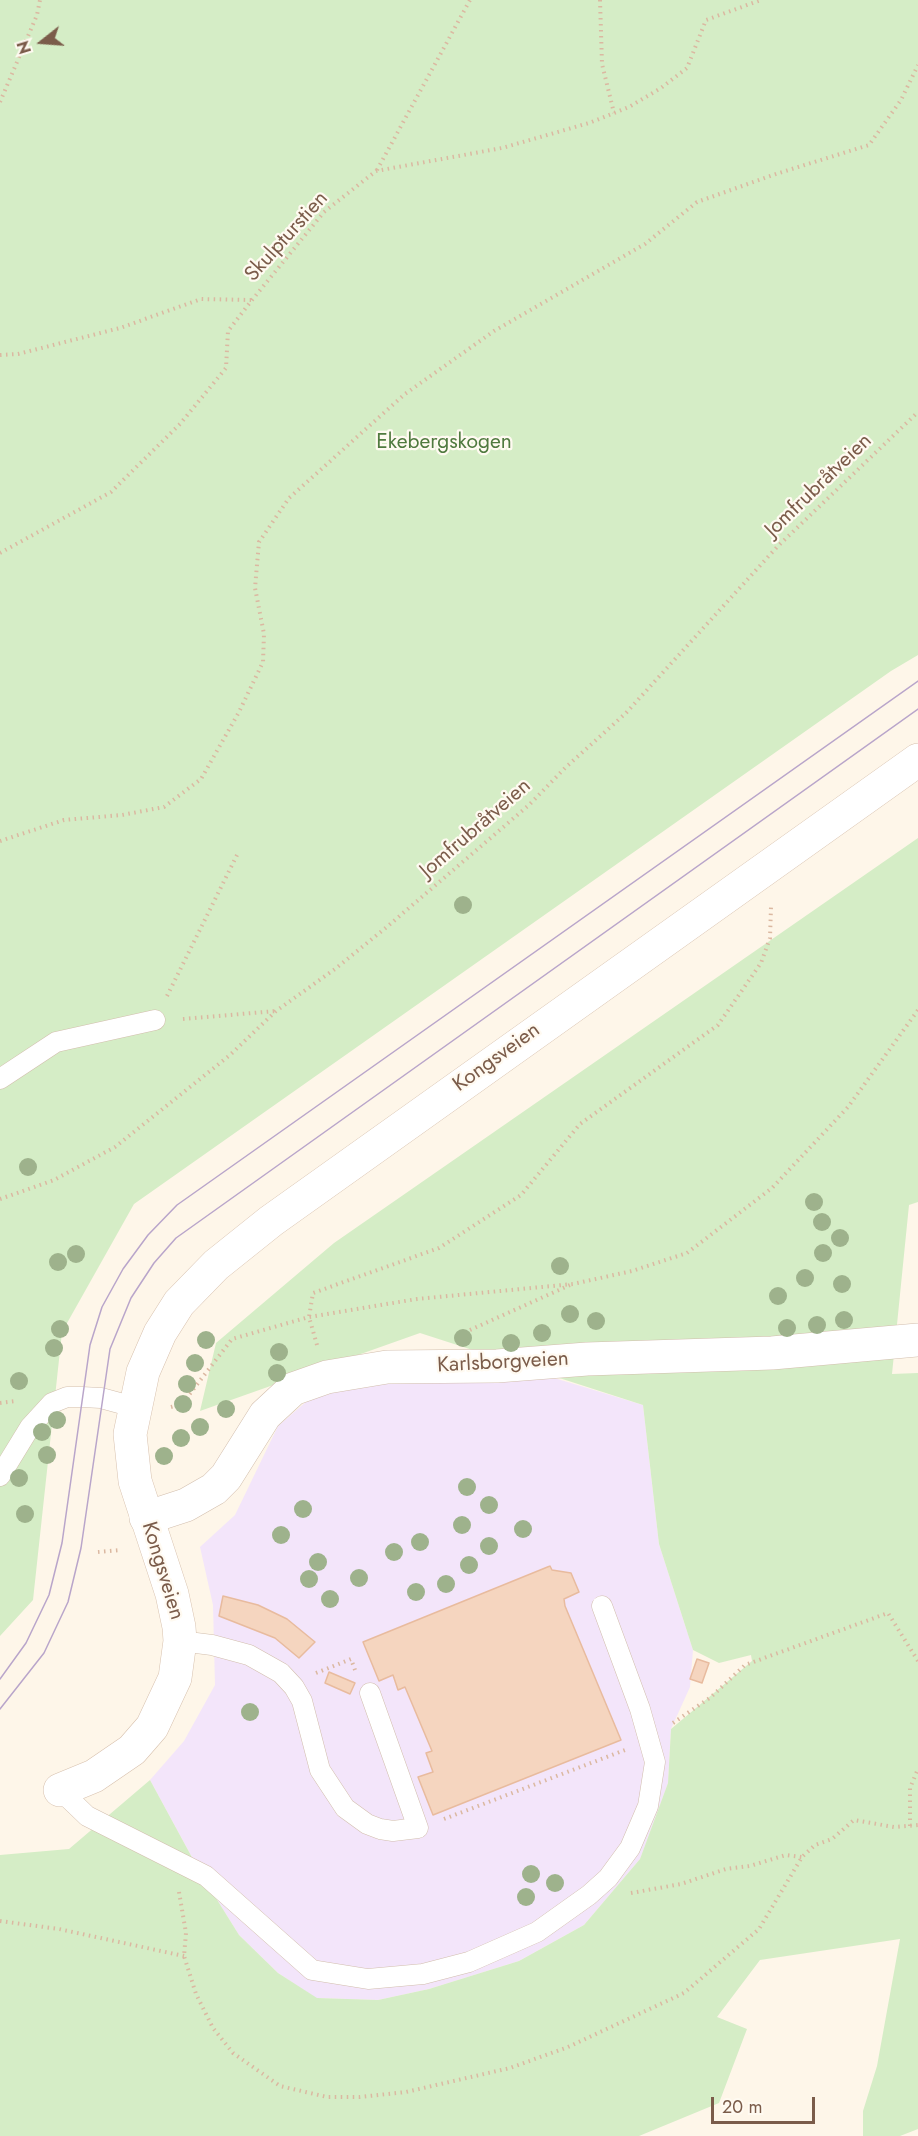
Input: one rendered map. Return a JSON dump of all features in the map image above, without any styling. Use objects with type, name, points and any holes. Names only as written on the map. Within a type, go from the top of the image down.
[{"type":"main road","name":"Kongsveien","points":[[60,1790],[107,1769],[144,1738],[168,1697],[175,1678],[180,1641],[172,1594],[146,1518],[132,1465],[130,1434],[134,1407],[151,1351],[169,1318],[193,1287],[235,1248],[617,972],[918,760]]},
{"type":"main road","name":"Karlsborgveien","points":[[146,1518],[186,1505],[214,1489],[226,1477],[265,1415],[292,1389],[327,1377],[387,1368],[497,1366],[587,1359],[772,1353],[918,1340]]},
{"type":"lane","points":[[0,1079],[56,1042],[155,1020]]},
{"type":"lane","points":[[0,1476],[30,1426],[52,1403],[67,1397],[82,1397],[134,1407]]},
{"type":"lane","points":[[60,1790],[87,1816],[206,1876],[312,1970],[368,1979],[442,1969],[512,1945],[537,1932],[608,1878],[630,1848],[648,1806],[655,1762],[602,1605]]},
{"type":"lane","points":[[180,1641],[212,1645],[249,1654],[281,1673],[294,1687],[302,1701],[320,1770],[345,1808],[366,1824],[380,1829],[418,1828],[365,1687]]},
{"type":"path","points":[[0,102],[38,15],[40,0]]},
{"type":"path","points":[[376,171],[470,0]]},
{"type":"path","points":[[600,0],[602,64],[614,113]]},
{"type":"path","name":"Skulpturstien","points":[[0,552],[111,492],[180,424],[226,368],[228,331],[252,300],[324,212],[376,171],[502,148],[614,113],[661,88],[687,68],[706,20],[761,0]]},
{"type":"path","points":[[0,841],[64,820],[122,815],[164,807],[201,779],[239,712],[263,662],[264,634],[255,588],[259,542],[289,498],[405,394],[494,331],[645,244],[697,202],[869,145],[901,100],[918,65]]},
{"type":"path","points":[[0,355],[18,354],[120,328],[201,299],[252,300]]},
{"type":"path","name":"Jomfrubråtveien","points":[[0,1199],[54,1180],[115,1147],[230,1055],[276,1011],[353,954],[529,805],[565,768],[626,713],[777,547],[918,412]]},
{"type":"path","points":[[155,1020],[237,855]]},
{"type":"path","points":[[327,1377],[309,1317],[313,1293],[439,1248],[521,1195],[580,1124],[718,1025],[761,963],[770,938],[772,896]]},
{"type":"path","points":[[134,1407],[157,1409],[182,1404],[232,1339],[309,1317],[417,1299],[573,1284],[632,1271],[687,1253],[772,1188],[848,1107],[918,1010]]},
{"type":"path","points":[[155,1020],[276,1011]]},
{"type":"path","points":[[460,1335],[573,1284]]},
{"type":"path","points":[[98,1552],[126,1550]]},
{"type":"path","points":[[418,1828],[649,1740],[711,1697],[744,1665],[888,1613],[918,1661]]},
{"type":"path","points":[[328,1669],[351,1659],[365,1687]]},
{"type":"path","points":[[910,1826],[910,1788],[918,1769]]},
{"type":"path","points":[[175,1859],[186,1933],[184,1956],[196,1994],[213,2028],[233,2053],[280,2086],[327,2097],[406,2092],[510,2068],[568,2047],[684,1993],[759,1929],[802,1857],[815,1845],[832,1839],[854,1820],[894,1827],[918,1825]]},
{"type":"path","points":[[626,1894],[681,1884],[726,1869],[786,1855],[802,1857]]},
{"type":"path","points":[[0,1921],[59,1929],[184,1956]]},
{"type":"shaded area","points":[[551,1377],[643,1405],[659,1544],[693,1650],[690,1687],[671,1729],[668,1783],[640,1859],[584,1925],[519,1961],[429,1989],[378,2000],[316,1998],[278,1973],[239,1935],[201,1874],[150,1780],[184,1741],[215,1685],[213,1605],[200,1547],[235,1515],[278,1426],[307,1401],[357,1385]]},
{"type":"green space","name":"Ekebergskogen","points":[[0,0],[918,0],[918,655],[891,671],[134,1204],[62,1332],[33,1600],[0,1636]]},
{"type":"green space","points":[[918,838],[918,1202],[909,1205],[892,1374],[918,1373],[918,2129],[900,2136],[863,2136],[863,2111],[877,2066],[900,1939],[760,1960],[717,2017],[747,2029],[719,2103],[639,2136],[0,2136],[0,1855],[69,1849],[150,1780],[201,1874],[239,1935],[278,1973],[317,1998],[378,2000],[429,1989],[519,1961],[584,1925],[640,1859],[668,1783],[671,1729],[752,1661],[751,1655],[719,1663],[693,1650],[659,1544],[643,1405],[420,1333],[200,1411],[216,1343],[334,1243]]},
{"type":"building","points":[[550,1566],[552,1570],[571,1573],[579,1592],[564,1599],[565,1606],[621,1740],[433,1815],[418,1777],[433,1772],[426,1753],[432,1751],[405,1687],[398,1690],[393,1675],[379,1681],[363,1642]]},
{"type":"building","points":[[223,1596],[258,1605],[287,1619],[315,1642],[299,1658],[275,1638],[219,1616]]},
{"type":"building","points":[[697,1659],[709,1663],[702,1683],[690,1679]]},
{"type":"building","points":[[329,1672],[355,1683],[350,1694],[325,1683]]},
{"type":"tram line","points":[[0,1679],[26,1643],[49,1595],[62,1543],[90,1345],[102,1307],[123,1269],[148,1235],[177,1205],[918,681]]},
{"type":"tram line","points":[[0,1709],[44,1653],[68,1602],[81,1548],[110,1349],[131,1298],[154,1263],[176,1238],[918,709]]}]
